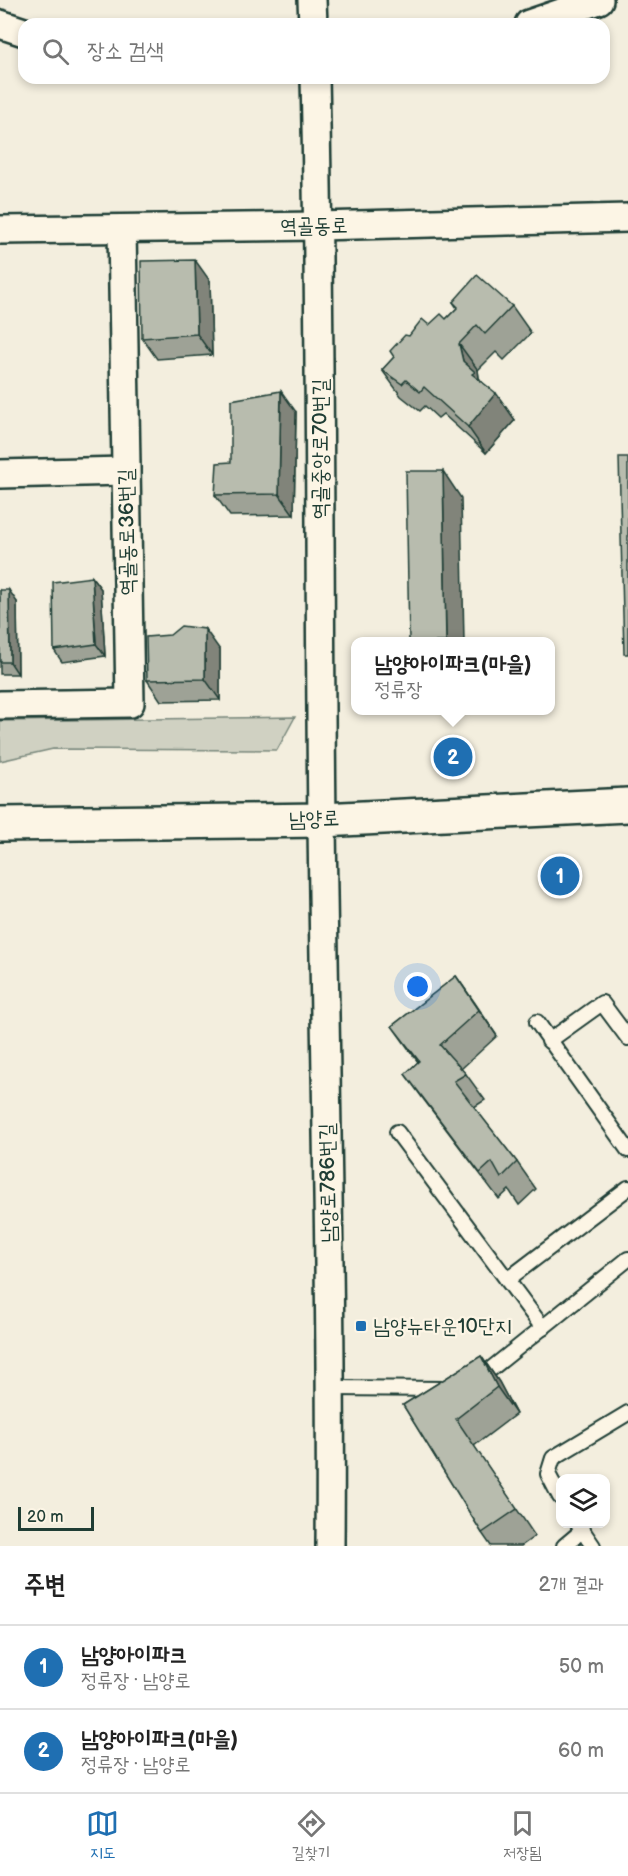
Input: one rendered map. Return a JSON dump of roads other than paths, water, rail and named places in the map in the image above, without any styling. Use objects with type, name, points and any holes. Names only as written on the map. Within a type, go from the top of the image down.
[{"type":"main road","name":"남양로","points":[[0,824],[322,820],[628,805]]},
{"type":"street","points":[[312,0],[313,18]]},
{"type":"street","points":[[546,18],[599,0]]},
{"type":"street","points":[[0,24],[18,30]]},
{"type":"street","name":"역골중앙로70번길","points":[[315,84],[322,820]]},
{"type":"street","name":"역골동로","points":[[0,230],[122,230],[628,218]]},
{"type":"street","name":"역골동로36번길","points":[[0,705],[130,703],[122,230]]},
{"type":"street","points":[[0,474],[125,471]]},
{"type":"street","name":"남양로786번길","points":[[322,820],[331,1388],[330,1546]]},
{"type":"lane","points":[[549,1041],[602,1003],[628,1038]]},
{"type":"lane","points":[[537,1022],[628,1150]]},
{"type":"lane","points":[[397,1132],[543,1328]]},
{"type":"lane","points":[[507,1280],[628,1188]]},
{"type":"lane","points":[[331,1388],[463,1386],[477,1381],[628,1259]]},
{"type":"lane","points":[[556,1488],[548,1474],[554,1458],[628,1413]]},
{"type":"lane","points":[[564,1546],[579,1528]]},
{"type":"lane","points":[[581,1528],[593,1546]]},
{"type":"place","name":"남양아이파크(마을)","points":[[453,757]]},
{"type":"place","name":"남양아이파크","points":[[560,876]]},
{"type":"place","name":"남양뉴타운10단지","points":[[361,1326]]}]
